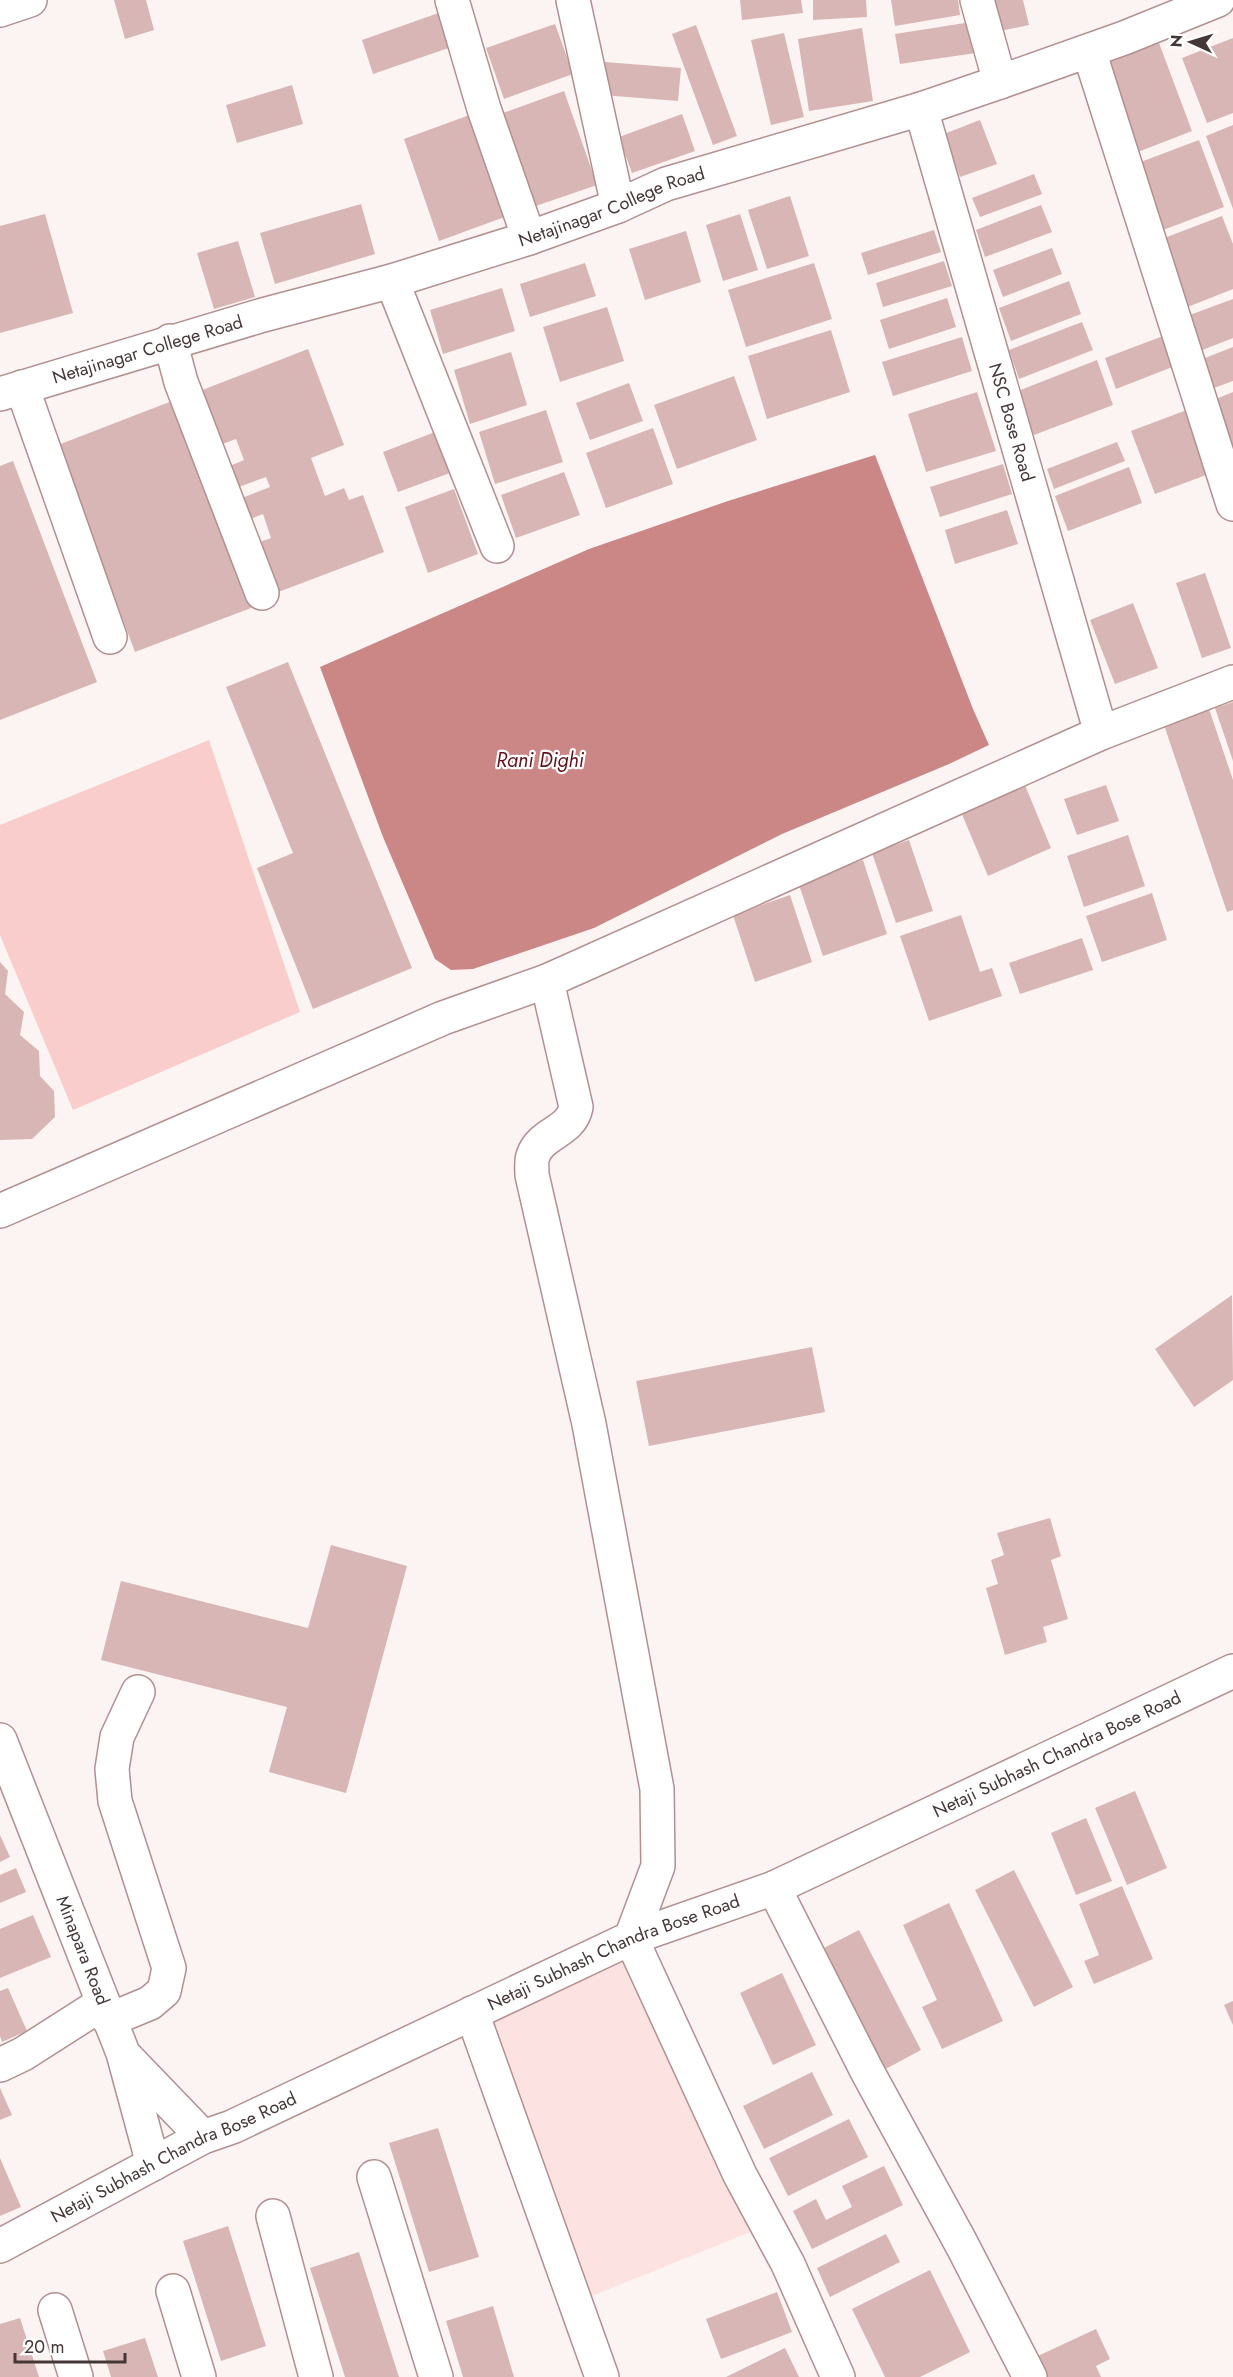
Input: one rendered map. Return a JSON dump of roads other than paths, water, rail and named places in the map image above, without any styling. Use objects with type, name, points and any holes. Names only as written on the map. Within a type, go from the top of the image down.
[{"type":"street","points":[[0,10],[30,0]]},
{"type":"street","points":[[453,0],[484,109],[529,238]]},
{"type":"street","points":[[573,0],[618,206]]},
{"type":"street","points":[[977,0],[1000,82]]},
{"type":"street","name":"Netajinagar College Road","points":[[11,390],[170,341],[392,281],[529,238],[618,206],[666,184],[921,109],[1089,51],[1157,12],[1218,0]]},
{"type":"street","points":[[1089,51],[1233,504]]},
{"type":"street","name":"NSC Bose Road","points":[[921,109],[1101,733]]},
{"type":"street","points":[[392,281],[497,546]]},
{"type":"street","points":[[170,341],[181,382],[262,592]]},
{"type":"street","points":[[11,390],[110,637]]},
{"type":"street","points":[[0,1211],[443,1018],[547,981],[1101,733],[1233,682]]},
{"type":"street","points":[[547,981],[576,1107],[574,1117],[568,1124],[546,1138],[533,1155],[532,1175],[589,1424],[657,1790],[658,1866],[631,1938],[740,2175],[788,2264],[838,2377]]},
{"type":"street","name":"Netaji Subhash Chandra Bose Road","points":[[0,2246],[203,2137],[232,2127],[631,1938],[774,1888],[1233,1671]]},
{"type":"street","points":[[0,2065],[106,2012],[150,2003],[164,1991],[169,1968],[115,1801],[112,1769],[117,1737],[138,1692]]},
{"type":"street","name":"Minapara Road","points":[[0,1740],[123,2053],[153,2164]]},
{"type":"street","points":[[774,1888],[867,2072],[962,2245],[1030,2377]]},
{"type":"street","points":[[472,2013],[602,2377]]},
{"type":"street","points":[[123,2053],[203,2137]]},
{"type":"street","points":[[374,2177],[436,2377]]},
{"type":"street","points":[[273,2216],[316,2377]]},
{"type":"street","points":[[173,2291],[199,2377]]},
{"type":"street","points":[[55,2310],[76,2377]]},
{"type":"water","name":"Rani Dighi","points":[[875,455],[989,745],[782,834],[594,928],[473,969],[451,970],[435,959],[383,837],[320,667],[589,549],[728,501]]}]
